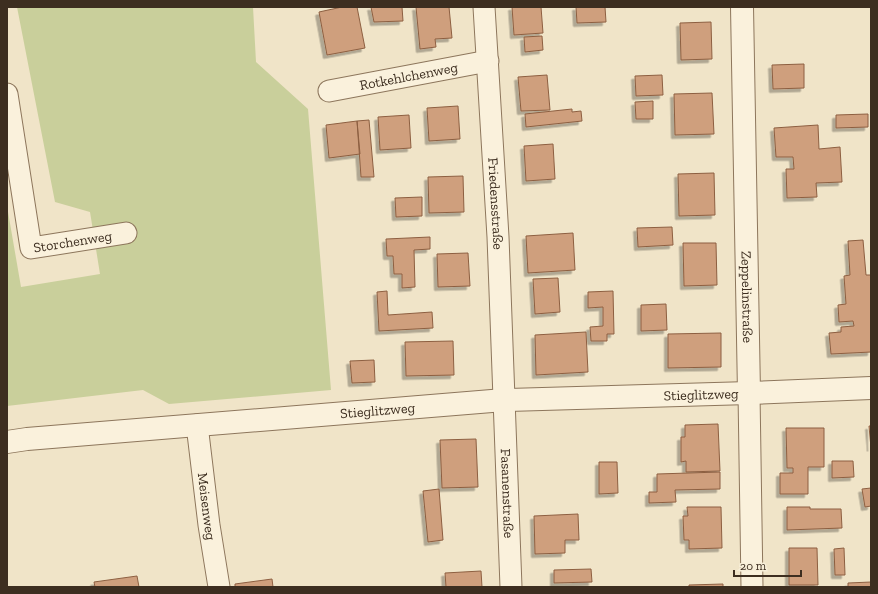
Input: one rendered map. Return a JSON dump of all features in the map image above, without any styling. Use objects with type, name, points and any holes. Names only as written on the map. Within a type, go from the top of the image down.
[{"type":"street","name":"Friedensstraße","points":[[484,7],[498,245],[504,400]]},
{"type":"street","name":"Zeppelinstraße","points":[[742,7],[750,393],[752,587]]},
{"type":"street","name":"Rotkehlchenweg","points":[[329,90],[488,61]]},
{"type":"street","name":"Storchenweg","points":[[7,94],[31,248],[126,233]]},
{"type":"street","name":"Stieglitzweg","points":[[7,442],[504,400],[871,388]]},
{"type":"street","name":"Fasanenstraße","points":[[504,400],[511,587]]},
{"type":"street","name":"Meisenweg","points":[[197,425],[209,526],[219,587]]},
{"type":"green space","points":[[17,7],[253,7],[256,62],[308,109],[331,390],[169,404],[143,390],[7,406],[7,206],[21,287],[100,274],[90,212],[55,202]]},
{"type":"building","points":[[342,7],[357,7],[365,48],[327,55],[319,12]]},
{"type":"building","points":[[371,7],[402,7],[403,21],[374,22]]},
{"type":"building","points":[[416,7],[449,7],[452,38],[435,39],[436,47],[420,49]]},
{"type":"building","points":[[512,7],[541,7],[543,33],[514,35]]},
{"type":"building","points":[[576,7],[605,7],[606,22],[577,23]]},
{"type":"building","points":[[711,22],[712,59],[681,60],[680,23]]},
{"type":"building","points":[[542,36],[543,50],[525,52],[524,37]]},
{"type":"building","points":[[804,64],[804,88],[773,89],[772,65]]},
{"type":"building","points":[[547,75],[550,110],[521,111],[518,77]]},
{"type":"building","points":[[662,75],[663,95],[636,96],[635,76]]},
{"type":"building","points":[[712,93],[714,134],[675,135],[674,94]]},
{"type":"building","points":[[653,101],[653,119],[636,119],[635,102]]},
{"type":"building","points":[[458,106],[460,139],[429,141],[427,108]]},
{"type":"building","points":[[572,109],[572,112],[581,111],[582,121],[526,127],[525,114]]},
{"type":"building","points":[[868,114],[868,127],[836,128],[836,115]]},
{"type":"building","points":[[409,115],[411,148],[380,150],[378,117]]},
{"type":"building","points":[[369,120],[374,177],[361,177],[357,121]]},
{"type":"building","points":[[357,121],[360,154],[329,158],[326,125]]},
{"type":"building","points":[[818,125],[819,149],[840,147],[842,182],[816,183],[817,197],[787,198],[786,169],[794,169],[793,157],[776,157],[774,128]]},
{"type":"building","points":[[553,144],[555,179],[526,181],[524,146]]},
{"type":"building","points":[[714,173],[715,215],[679,216],[678,174]]},
{"type":"building","points":[[463,176],[464,212],[429,213],[428,177]]},
{"type":"building","points":[[422,197],[422,216],[396,217],[395,198]]},
{"type":"building","points":[[672,227],[673,245],[638,247],[637,228]]},
{"type":"building","points":[[573,233],[575,270],[528,273],[526,236]]},
{"type":"building","points":[[430,237],[430,249],[414,250],[415,287],[402,288],[402,274],[394,274],[393,256],[387,256],[386,239]]},
{"type":"building","points":[[863,240],[866,275],[871,275],[871,352],[831,354],[829,333],[841,332],[841,327],[854,326],[853,321],[839,322],[838,305],[846,304],[844,276],[850,275],[848,241]]},
{"type":"building","points":[[683,243],[716,243],[717,285],[684,286]]},
{"type":"building","points":[[468,253],[470,286],[438,287],[437,254]]},
{"type":"building","points":[[558,278],[560,312],[535,314],[533,279]]},
{"type":"building","points":[[387,291],[388,315],[432,312],[433,328],[379,331],[377,292]]},
{"type":"building","points":[[613,291],[614,334],[607,334],[607,341],[591,341],[590,327],[603,326],[603,307],[588,308],[588,292]]},
{"type":"building","points":[[666,304],[667,330],[641,331],[641,305]]},
{"type":"building","points":[[586,332],[588,372],[536,375],[535,335]]},
{"type":"building","points":[[721,333],[721,367],[668,368],[668,334]]},
{"type":"building","points":[[453,341],[454,375],[406,376],[405,342]]},
{"type":"building","points":[[374,360],[375,382],[352,383],[350,361]]},
{"type":"building","points":[[718,424],[720,471],[686,472],[686,461],[681,462],[681,437],[685,437],[685,425]]},
{"type":"building","points":[[869,426],[871,426],[871,448]]},
{"type":"building","points":[[786,428],[824,428],[824,467],[808,467],[808,494],[780,494],[780,473],[793,473],[793,468],[787,468]]},
{"type":"building","points":[[476,439],[478,487],[442,488],[440,440]]},
{"type":"building","points":[[832,461],[853,461],[854,477],[832,478]]},
{"type":"building","points":[[599,462],[617,462],[618,493],[599,494]]},
{"type":"building","points":[[720,472],[720,489],[675,490],[676,502],[649,503],[649,492],[657,492],[657,474]]},
{"type":"building","points":[[871,488],[871,506],[865,507],[862,489]]},
{"type":"building","points":[[439,489],[443,540],[428,542],[423,491]]},
{"type":"building","points":[[687,507],[721,507],[722,548],[689,549],[689,540],[684,540],[683,516],[688,516]]},
{"type":"building","points":[[787,507],[841,509],[842,528],[787,530]]},
{"type":"building","points":[[578,514],[579,540],[565,540],[565,553],[535,554],[534,516]]},
{"type":"building","points":[[789,548],[817,548],[818,585],[789,585]]},
{"type":"building","points":[[844,548],[845,575],[835,575],[834,549]]},
{"type":"building","points":[[591,569],[592,582],[554,583],[554,570]]},
{"type":"building","points":[[481,571],[482,587],[446,587],[445,573]]},
{"type":"building","points":[[137,576],[139,587],[95,587],[94,582]]},
{"type":"building","points":[[272,579],[273,587],[235,587],[235,584]]},
{"type":"building","points":[[871,582],[871,587],[848,587],[848,583]]},
{"type":"building","points":[[723,584],[723,587],[689,587],[689,585]]}]
